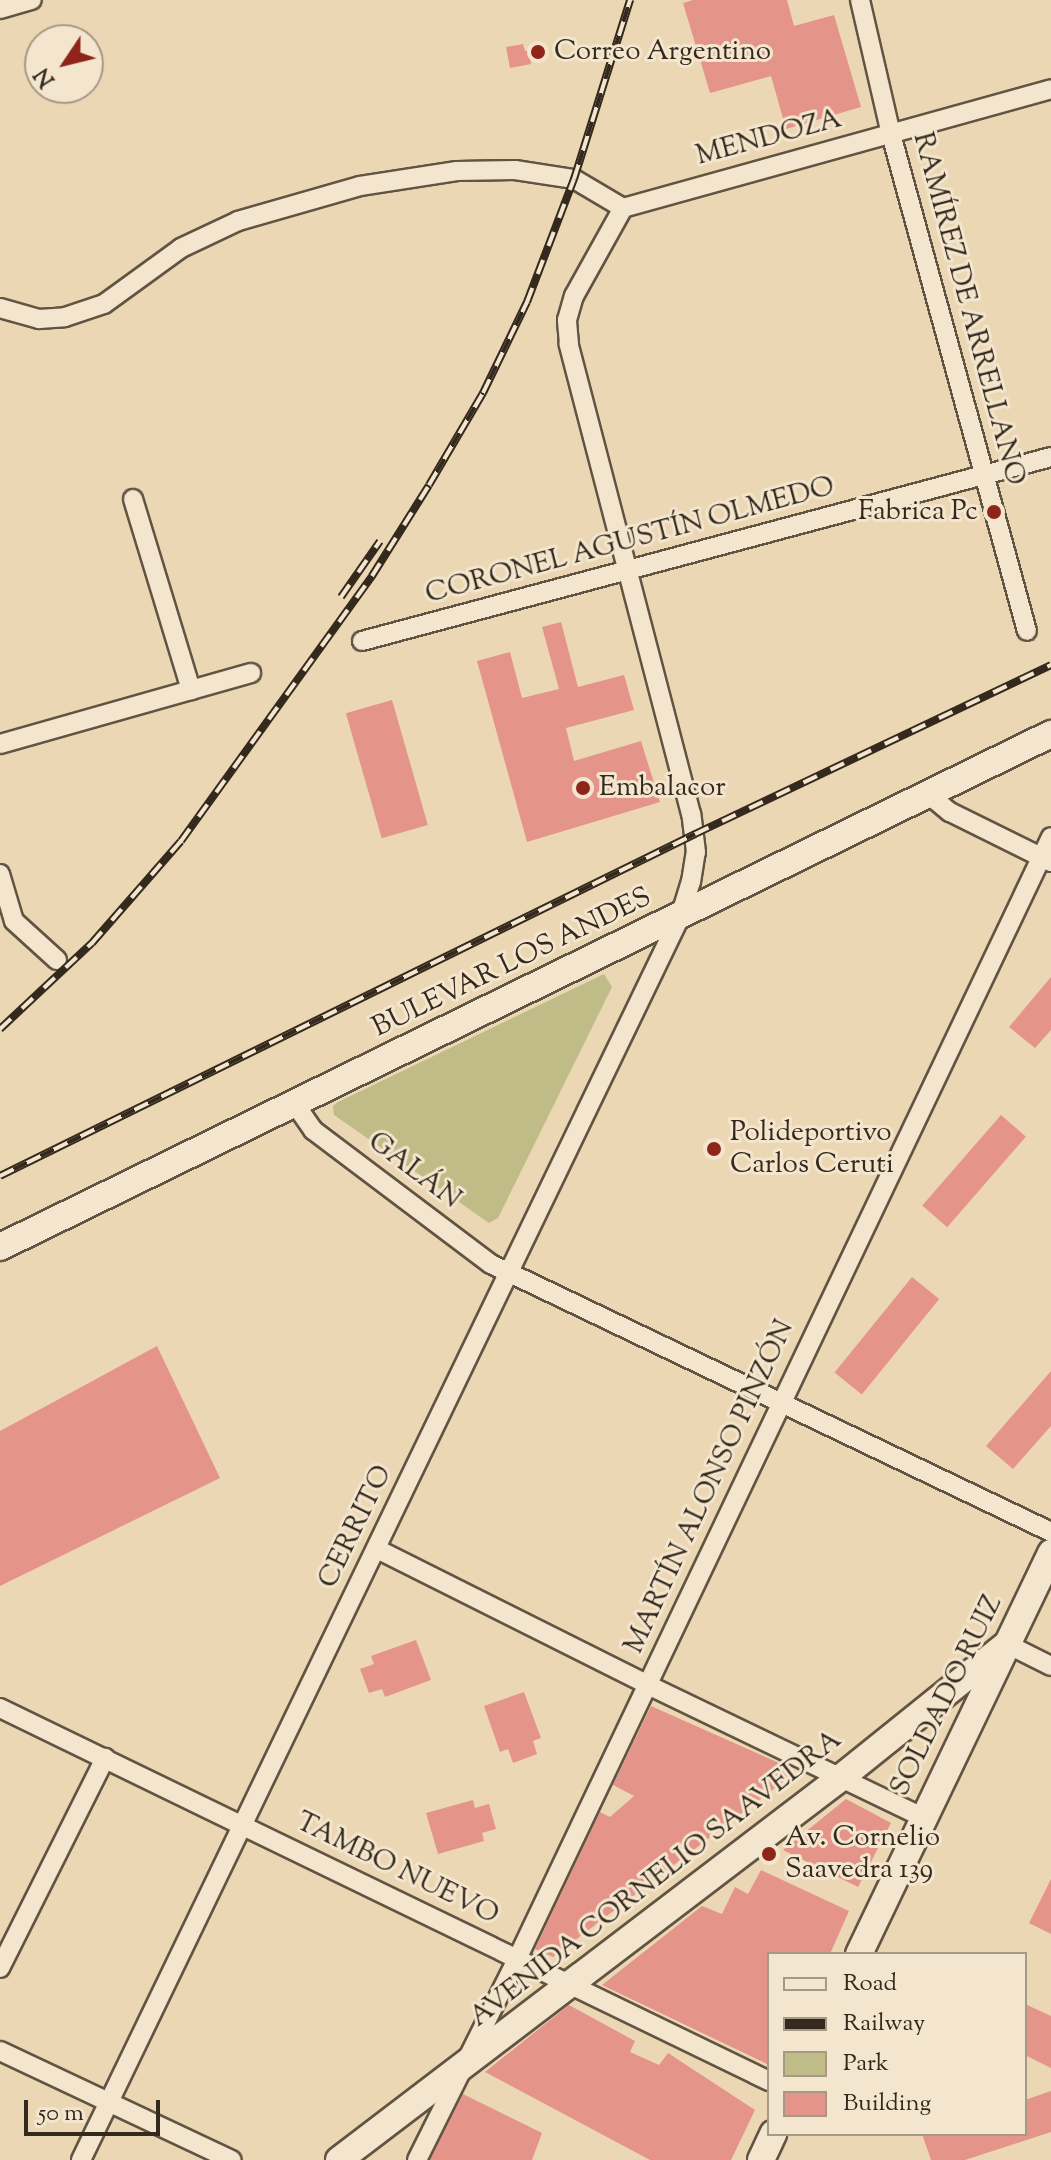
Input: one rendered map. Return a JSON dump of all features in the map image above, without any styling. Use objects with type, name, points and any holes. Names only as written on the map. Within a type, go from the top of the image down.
[{"type":"main road","name":"BULEVAR LOS ANDES","points":[[0,1247],[1051,734]]},
{"type":"main road","name":"SOLDADO RUIZ","points":[[860,1952],[1051,1553]]},
{"type":"main road","name":"AVENIDA CORNELIO SAAVEDRA","points":[[339,2160],[462,2070],[843,1776],[1007,1644]]},
{"type":"main road","points":[[761,2160],[772,2136]]},
{"type":"street","points":[[0,9],[32,0]]},
{"type":"street","name":"RAMÍREZ DE ARRELLANO","points":[[860,0],[891,134],[1027,631]]},
{"type":"street","name":"MENDOZA","points":[[623,208],[1051,89]]},
{"type":"street","points":[[0,308],[39,319],[65,317],[104,304],[181,248],[238,221],[360,186],[457,171],[515,170],[574,179],[623,208]]},
{"type":"street","name":"CERRITO","points":[[81,2160],[680,917],[691,882],[695,834],[569,344],[567,320],[574,296],[623,208]]},
{"type":"street","name":"CORONEL AGUSTÍN OLMEDO","points":[[362,641],[1051,457]]},
{"type":"street","points":[[133,499],[191,690]]},
{"type":"street","points":[[0,744],[251,673]]},
{"type":"street","points":[[927,793],[950,812],[1047,860]]},
{"type":"street","name":"MARTÍN ALONSO PINZÓN","points":[[417,2160],[1047,860],[1051,837]]},
{"type":"street","points":[[0,874],[14,921],[57,960]]},
{"type":"street","name":"GALÁN","points":[[295,1104],[313,1130],[509,1274],[1051,1532]]},
{"type":"street","points":[[377,1549],[648,1685],[843,1776],[924,1818]]},
{"type":"street","points":[[1007,1644],[1051,1666]]},
{"type":"street","name":"TAMBO NUEVO","points":[[0,1708],[767,2080]]},
{"type":"street","points":[[0,1968],[105,1758]]},
{"type":"street","points":[[0,2051],[232,2160]]},
{"type":"green space","points":[[604,974],[612,987],[498,1218],[489,1223],[334,1115],[333,1106],[338,1102]]},
{"type":"building","points":[[693,0],[787,0],[794,26],[834,15],[861,107],[786,129],[771,76],[710,93],[683,3]]},
{"type":"building","points":[[523,44],[525,51],[529,50],[531,64],[510,68],[506,47]]},
{"type":"building","points":[[561,622],[578,687],[624,675],[634,710],[566,728],[574,761],[641,741],[660,802],[527,842],[477,661],[510,652],[522,698],[559,689],[542,627]]},
{"type":"building","points":[[392,700],[428,825],[382,838],[346,713]]},
{"type":"building","points":[[1051,977],[1051,1030],[1035,1048],[1009,1027]]},
{"type":"building","points":[[1001,1115],[1026,1137],[947,1227],[922,1206]]},
{"type":"building","points":[[912,1277],[939,1299],[862,1395],[835,1373]]},
{"type":"building","points":[[157,1346],[220,1478],[0,1586],[0,1431]]},
{"type":"building","points":[[1051,1371],[1051,1426],[1013,1469],[986,1446]]},
{"type":"building","points":[[416,1640],[431,1680],[385,1697],[382,1689],[369,1693],[360,1669],[374,1664],[371,1656]]},
{"type":"building","points":[[524,1692],[541,1738],[533,1741],[537,1754],[513,1763],[508,1749],[500,1752],[484,1706]]},
{"type":"building","points":[[651,1706],[779,1763],[788,1778],[553,1957],[535,1949],[600,1812],[610,1817],[634,1796],[613,1785]]},
{"type":"building","points":[[846,1799],[891,1823],[858,1887],[783,1850]]},
{"type":"building","points":[[473,1800],[475,1808],[489,1804],[496,1829],[482,1833],[484,1841],[438,1854],[426,1813]]},
{"type":"building","points":[[761,1870],[849,1911],[831,1952],[767,1952],[767,2064],[602,1985],[702,1906],[722,1914],[735,1887],[748,1894]]},
{"type":"building","points":[[1051,1879],[1051,1934],[1029,1923]]},
{"type":"building","points":[[569,2005],[635,2041],[630,2052],[659,2065],[668,2053],[755,2110],[731,2160],[650,2160],[485,2072]]},
{"type":"building","points":[[1027,2005],[1051,2016],[1051,2068],[1027,2056]]},
{"type":"building","points":[[1051,2091],[1051,2132],[965,2160],[931,2160],[923,2136],[1027,2136],[1027,2099]]},
{"type":"building","points":[[463,2094],[542,2133],[532,2160],[430,2160]]},
{"type":"railway","points":[[0,1029],[92,943],[181,841],[372,576],[429,485],[483,393],[527,302],[574,179],[630,0]]},
{"type":"railway","points":[[341,597],[380,541]]},
{"type":"railway","points":[[0,1176],[695,834],[1051,665]]},
{"type":"place","name":"Correo Argentino","points":[[538,52]]},
{"type":"place","name":"Fabrica Pc","points":[[994,512]]},
{"type":"place","name":"Embalacor","points":[[583,788]]},
{"type":"place","name":"Polideportivo Carlos Ceruti","points":[[714,1149]]},
{"type":"place","name":"Av. Cornelio Saavedra 139","points":[[769,1854]]}]
